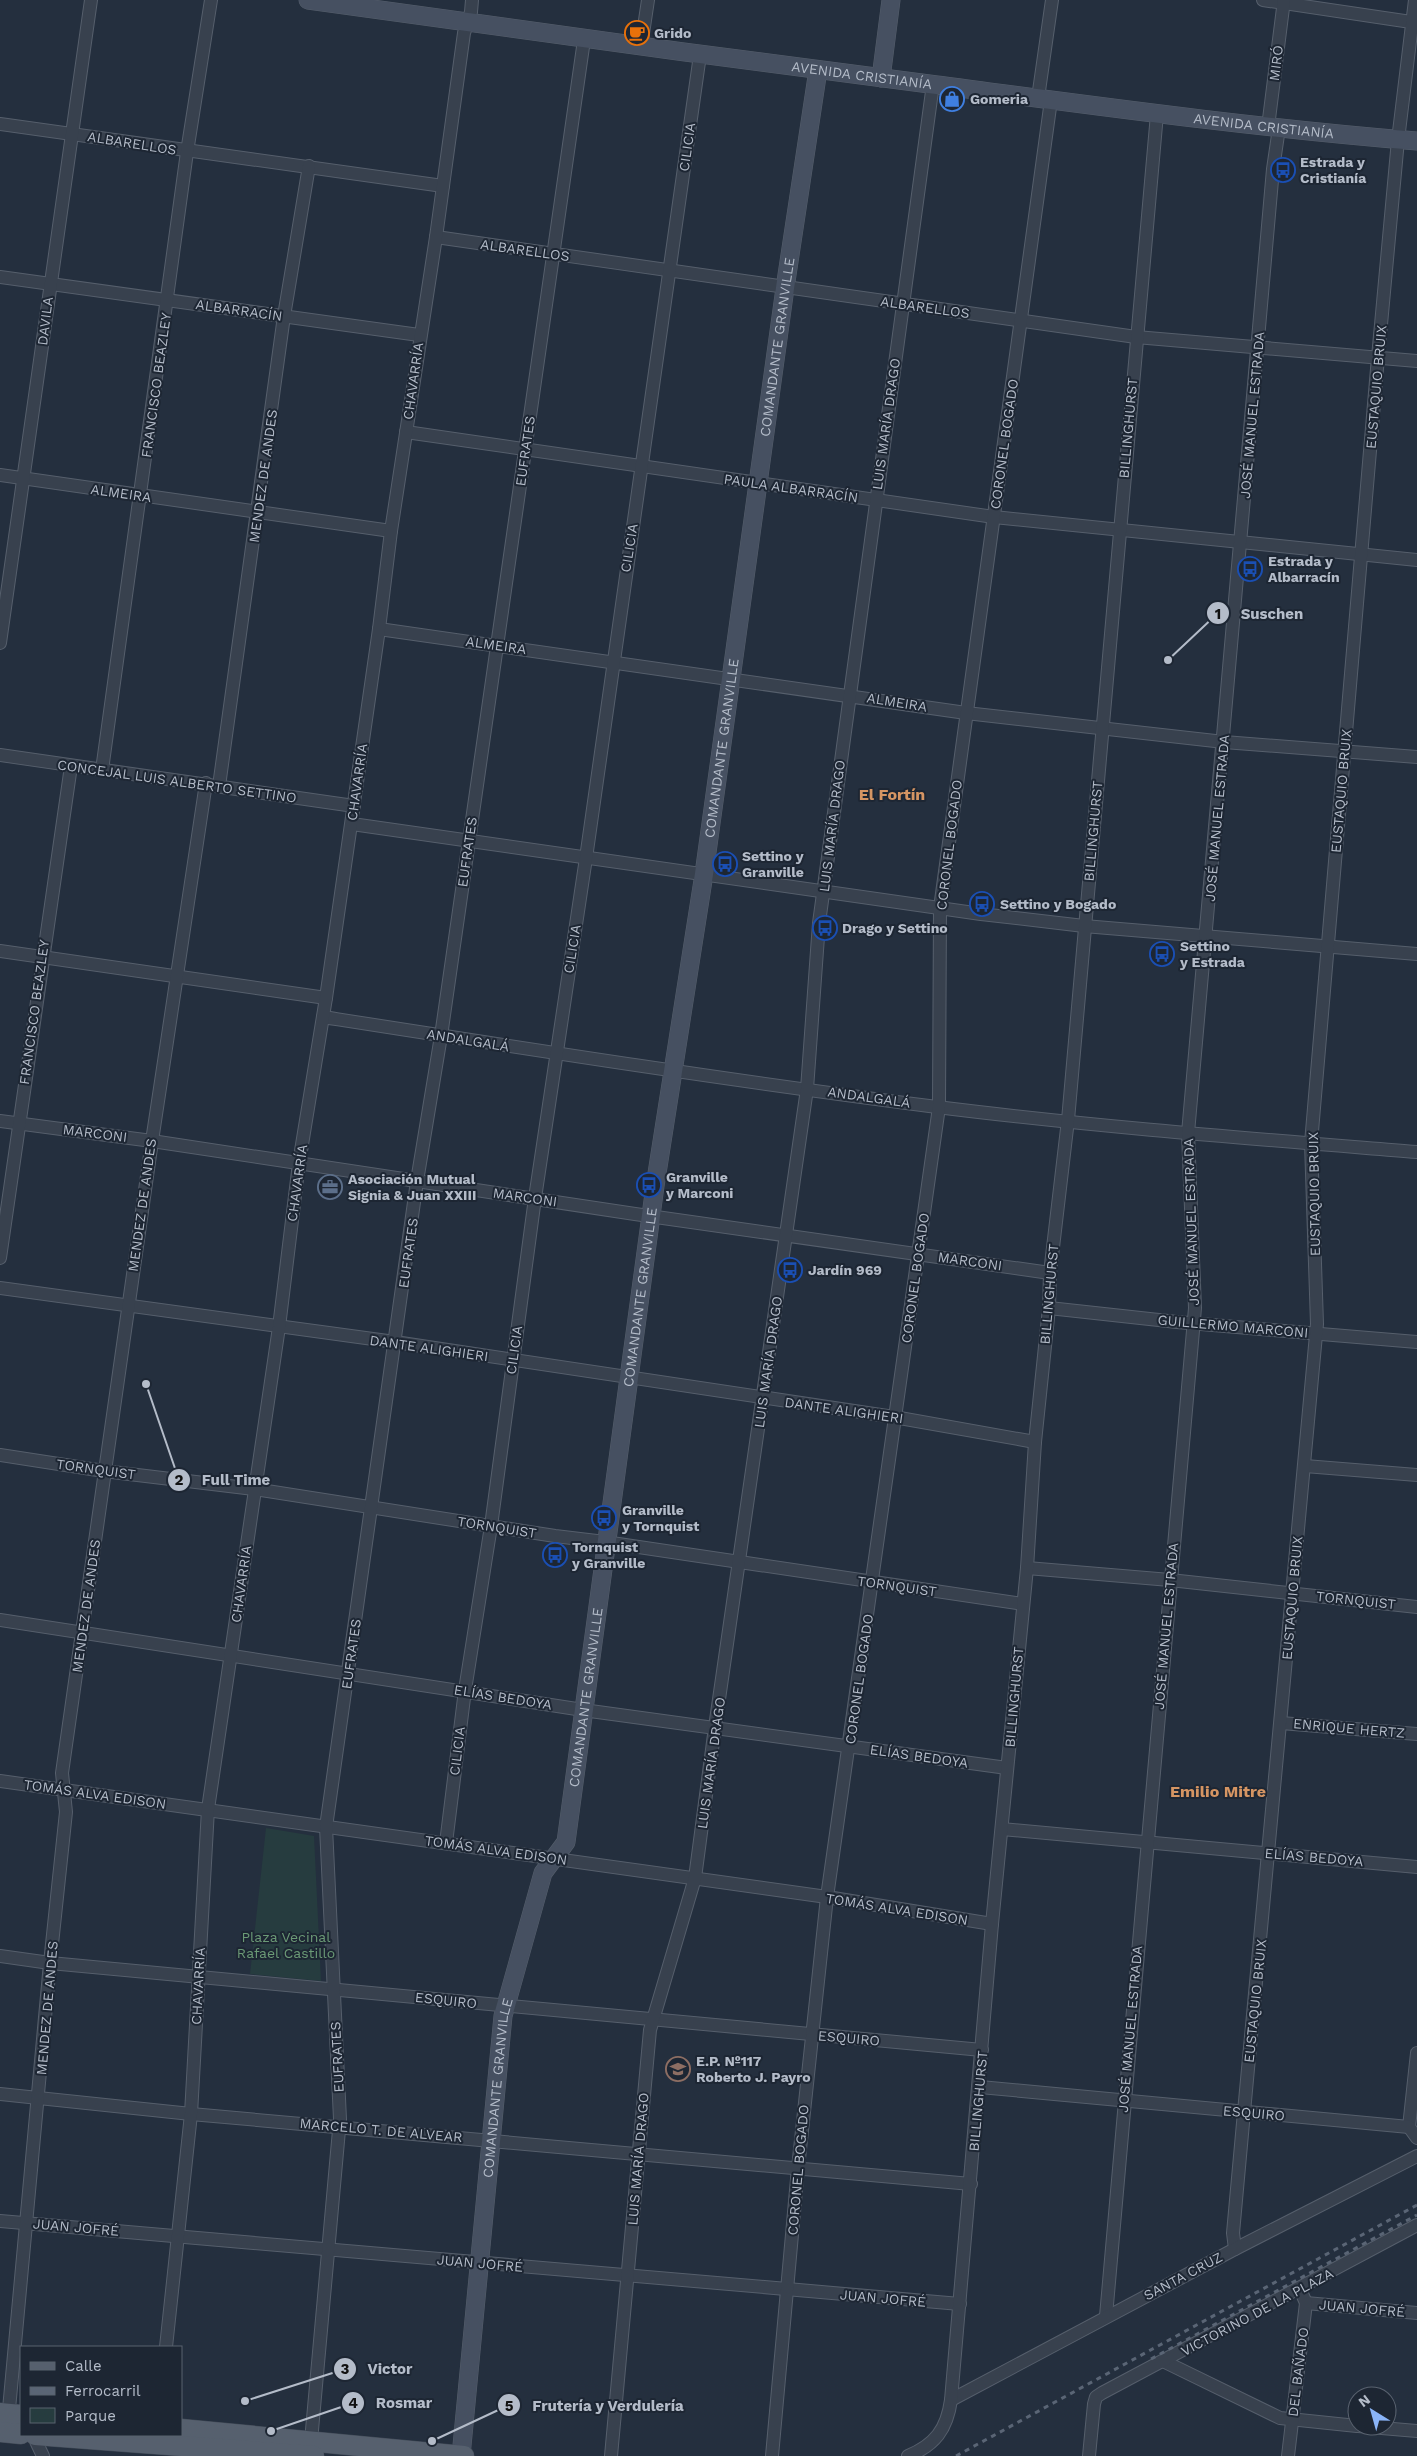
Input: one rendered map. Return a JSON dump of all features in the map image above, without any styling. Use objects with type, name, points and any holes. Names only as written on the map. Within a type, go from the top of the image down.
[{"type":"main road","points":[[182,2430],[213,2445]]},
{"type":"main road","points":[[52,2436],[463,2456]]},
{"type":"street","name":"DAVILA","points":[[0,643],[91,0]]},
{"type":"street","name":"FRANCISCO BEAZLEY","points":[[102,770],[187,152],[211,0]]},
{"type":"street","name":"AVENIDA CRISTIANÍA","points":[[308,0],[584,40],[1157,114],[1417,141]]},
{"type":"street","name":"CHAVARRÍA","points":[[166,2346],[191,2114],[208,1809],[279,1327],[299,1163],[352,824],[419,335],[436,237],[464,33],[472,0]]},
{"type":"street","points":[[641,47],[648,0]]},
{"type":"street","points":[[881,78],[891,0]]},
{"type":"street","name":"CORONEL BOGADO","points":[[772,2456],[798,2168],[827,1897],[873,1583],[894,1417],[920,1254],[939,1107],[940,908],[1022,321],[1052,0]]},
{"type":"street","points":[[1263,0],[1284,1],[1411,22]]},
{"type":"street","name":"EUSTAQUIO BRUIX","points":[[1235,2249],[1233,2233],[1270,1853],[1316,1333],[1311,1143],[1378,358],[1398,140],[1414,0]]},
{"type":"street","name":"MIRÓ","points":[[1273,127],[1284,1]]},
{"type":"street","name":"EUFRATES","points":[[312,2448],[340,2126],[326,1827],[417,1181],[441,1036],[584,40]]},
{"type":"street","name":"CILICIA","points":[[446,1843],[465,1690],[700,55]]},
{"type":"street","name":"COMANDANTE GRANVILLE","points":[[463,2456],[505,2006],[543,1873],[566,1842],[605,1542],[673,1070],[704,874],[785,288],[818,70]]},
{"type":"street","name":"LUIS MARÍA DRAGO","points":[[611,2456],[652,2020],[696,1878],[715,1727],[807,1089],[819,923],[848,695],[904,304],[933,84]]},
{"type":"street","name":"BILLINGHURST","points":[[908,2456],[920,2450],[939,2434],[948,2417],[951,2400],[980,2087],[992,1924],[1027,1568],[1035,1442],[1049,1308],[1050,1273],[1068,1120],[1157,114]]},
{"type":"street","name":"ALBARELLOS","points":[[0,124],[187,152],[309,166],[443,186]]},
{"type":"street","name":"JOSÉ MANUEL ESTRADA","points":[[1106,2316],[1123,2101],[1195,1308],[1188,1133],[1242,543],[1273,127]]},
{"type":"street","name":"MENDEZ DE ANDES","points":[[219,786],[284,316],[309,166]]},
{"type":"street","name":"ALBARELLOS","points":[[436,237],[1136,337],[1417,361]]},
{"type":"street","name":"ALBARRACÍN","points":[[0,277],[419,335]]},
{"type":"street","name":"PAULA ALBARRACÍN","points":[[406,432],[994,517],[1417,560]]},
{"type":"street","name":"ALMEIRA","points":[[0,475],[258,514],[391,531]]},
{"type":"street","name":"ALMEIRA","points":[[379,629],[966,713],[1224,742],[1417,757]]},
{"type":"street","name":"CONCEJAL LUIS ALBERTO SETTINO","points":[[0,755],[206,783],[354,806]]},
{"type":"street","name":"FRANCISCO BEAZLEY","points":[[0,1258],[71,766]]},
{"type":"street","name":"MENDEZ DE ANDES","points":[[10,2423],[26,2223],[66,1812],[62,1773],[128,1304],[206,783]]},
{"type":"street","points":[[352,824],[823,892],[1084,926],[1417,954]]},
{"type":"street","points":[[0,951],[326,998]]},
{"type":"street","name":"ANDALGALÁ","points":[[323,1017],[556,1053],[939,1107],[1188,1133],[1417,1152]]},
{"type":"street","name":"MARCONI","points":[[0,1121],[152,1140],[652,1216],[1050,1273]]},
{"type":"street","name":"DANTE ALIGHIERI","points":[[0,1288],[395,1342],[894,1417],[1035,1442]]},
{"type":"street","name":"GUILLERMO MARCONI","points":[[1049,1308],[1193,1324],[1417,1342]]},
{"type":"street","name":"TORNQUIST","points":[[0,1455],[104,1471],[254,1490],[1023,1604]]},
{"type":"street","points":[[1304,1466],[1417,1475]]},
{"type":"street","name":"TORNQUIST","points":[[1027,1568],[1170,1580],[1417,1606]]},
{"type":"street","name":"ELÍAS BEDOYA","points":[[0,1620],[349,1672],[583,1710],[1007,1768]]},
{"type":"street","name":"ENRIQUE HERTZ","points":[[1281,1722],[1417,1734]]},
{"type":"street","name":"TOMÁS ALVA EDISON","points":[[0,1781],[696,1878],[992,1924]]},
{"type":"street","name":"ELÍAS BEDOYA","points":[[1002,1829],[1417,1867]]},
{"type":"street","name":"ESQUIRO","points":[[0,1956],[50,1963],[982,2050]]},
{"type":"street","points":[[1417,2053],[1410,2127],[1417,2138]]},
{"type":"street","name":"ESQUIRO","points":[[980,2087],[1410,2127]]},
{"type":"street","name":"MARCELO T. DE ALVEAR","points":[[0,2094],[191,2114],[971,2184]]},
{"type":"street","name":"SANTA CRUZ","points":[[951,2400],[1106,2316],[1417,2156]]},
{"type":"street","name":"JUAN JOFRÉ","points":[[0,2221],[960,2304]]},
{"type":"street","name":"VICTORINO DE LA PLAZA","points":[[1089,2456],[1096,2397],[1417,2225]]},
{"type":"street","points":[[1300,2289],[1306,2303]]},
{"type":"street","name":"JUAN JOFRÉ","points":[[1306,2303],[1417,2313]]},
{"type":"street","name":"DEL BAÑADO","points":[[1288,2456],[1306,2303]]},
{"type":"street","points":[[1163,2362],[1272,2415],[1292,2420],[1347,2425]]},
{"type":"street","points":[[1397,2429],[1417,2431]]},
{"type":"street","points":[[34,2436],[43,2456]]},
{"type":"green space","name":"Plaza Vecinal Rafael Castillo","points":[[266,1828],[314,1836],[321,1981],[250,1974]]},
{"type":"railway","points":[[956,2456],[1417,2205]]},
{"type":"railway","points":[[1151,2359],[1417,2215]]},
{"type":"place","name":"Grido","points":[[637,33]]},
{"type":"place","name":"Gomeria","points":[[952,99]]},
{"type":"place","name":"Estrada y Cristianía","points":[[1283,170]]},
{"type":"place","name":"Estrada y Albarracín","points":[[1250,569]]},
{"type":"place","name":"Suschen","points":[[1168,660]]},
{"type":"place","name":"Settino y Granville","points":[[725,864]]},
{"type":"place","name":"Settino y Bogado","points":[[982,904]]},
{"type":"place","name":"Drago y Settino","points":[[825,928]]},
{"type":"place","name":"Settino y Estrada","points":[[1162,954]]},
{"type":"place","name":"Granville y Marconi","points":[[649,1185]]},
{"type":"place","name":"Asociación Mutual Signia & Juan XXIII","points":[[330,1187]]},
{"type":"place","name":"Jardín 969","points":[[790,1270]]},
{"type":"place","name":"Full Time","points":[[146,1384]]},
{"type":"place","name":"Granville y Tornquist","points":[[604,1518]]},
{"type":"place","name":"Tornquist y Granville","points":[[555,1555]]},
{"type":"place","name":"E.P. Nº117 Roberto J. Payro","points":[[678,2069]]},
{"type":"place","name":"Victor","points":[[245,2401]]},
{"type":"place","name":"Rosmar","points":[[271,2431]]},
{"type":"place","name":"Frutería y Verdulería","points":[[432,2441]]},
{"type":"district","name":"El Fortín","points":[[892,794]]},
{"type":"district","name":"Emilio Mitre","points":[[1218,1791]]}]
